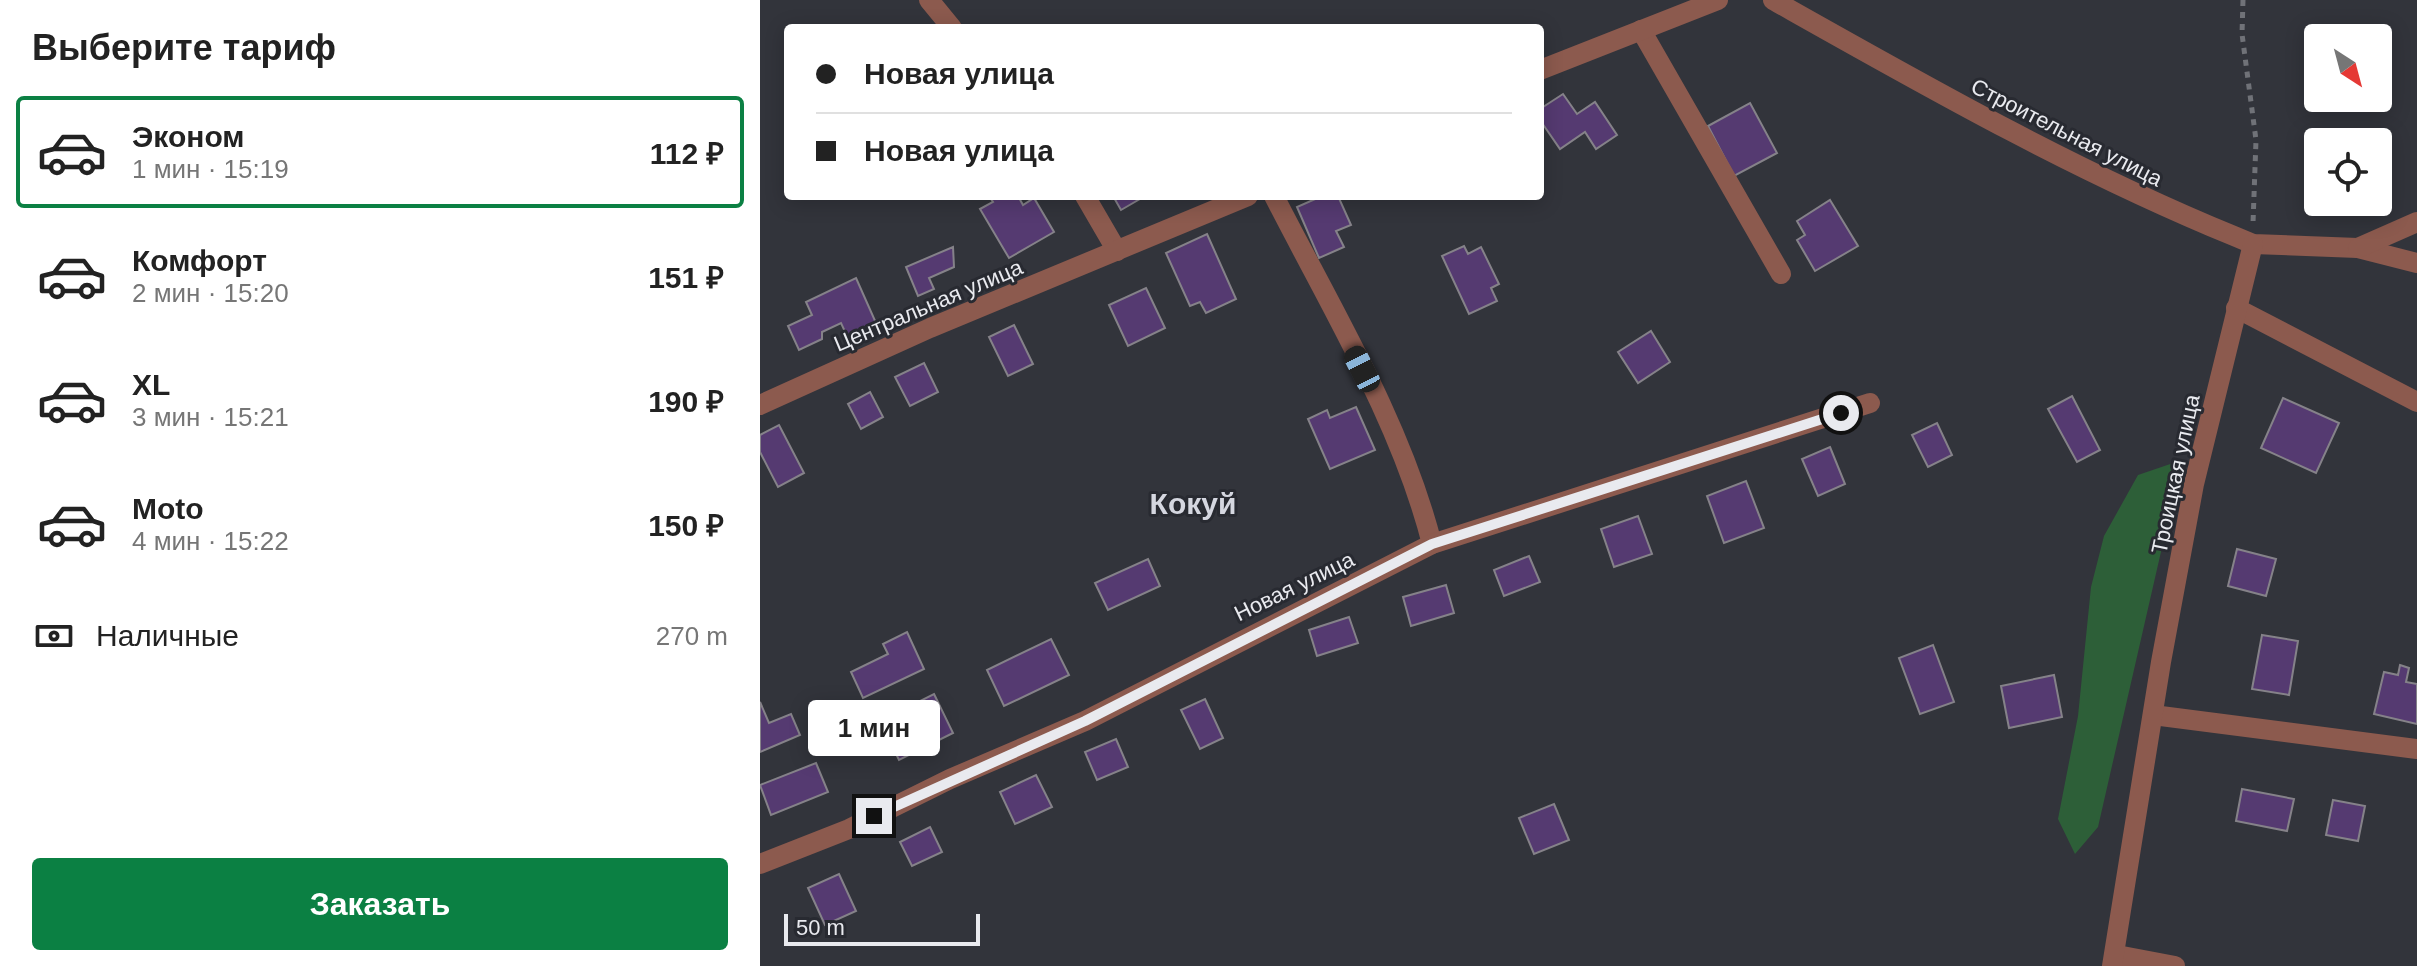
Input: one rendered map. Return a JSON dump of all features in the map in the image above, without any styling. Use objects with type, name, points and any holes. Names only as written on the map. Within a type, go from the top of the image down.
[{"type":"street","points":[[929,0],[949,24]]},
{"type":"street","points":[[1544,68],[1718,0]]},
{"type":"street","name":"Строительная улица","points":[[1773,0],[1992,124],[2086,171],[2253,244],[2358,248]]},
{"type":"street","points":[[1641,30],[1781,274]]},
{"type":"street","points":[[1087,200],[1117,251]]},
{"type":"street","name":"Центральная улица","points":[[760,405],[930,328],[1238,200]]},
{"type":"street","points":[[1276,200],[1368,382],[1409,473],[1432,544]]},
{"type":"street","points":[[2358,248],[2417,222]]},
{"type":"street","name":"Троицкая улица","points":[[2115,960],[2153,715],[2194,484],[2253,244]]},
{"type":"street","points":[[2358,248],[2412,257]]},
{"type":"street","points":[[2236,308],[2417,402]]},
{"type":"street","name":"Новая улица","points":[[760,864],[849,829],[950,779],[1085,721],[1432,544],[1870,403]]},
{"type":"street","points":[[2153,715],[2417,749]]},
{"type":"street","points":[[2115,960],[2175,966]]},
{"type":"path","points":[[2243,0],[2242,34],[2256,140],[2253,244]]},
{"type":"green space","points":[[2182,460],[2098,827],[2075,854],[2058,819],[2078,716],[2091,587],[2104,536],[2138,475]]},
{"type":"building","points":[[1563,94],[1577,114],[1595,102],[1617,135],[1596,149],[1585,132],[1560,149],[1544,126],[1544,106]]},
{"type":"building","points":[[1750,103],[1777,153],[1734,176],[1708,126]]},
{"type":"building","points":[[992,200],[1020,200],[1023,205],[1035,200],[1054,232],[1009,258],[980,209]]},
{"type":"building","points":[[1115,200],[1138,200],[1121,210]]},
{"type":"building","points":[[1313,200],[1340,200],[1351,225],[1336,231],[1344,247],[1319,258],[1297,207]]},
{"type":"building","points":[[1830,200],[1858,246],[1815,271],[1797,240],[1805,235],[1797,221]]},
{"type":"building","points":[[1207,234],[1236,299],[1206,313],[1200,302],[1190,306],[1166,253]]},
{"type":"building","points":[[1464,246],[1468,254],[1481,247],[1499,284],[1491,288],[1497,301],[1469,314],[1442,256]]},
{"type":"building","points":[[953,247],[954,267],[929,278],[934,289],[918,296],[906,267]]},
{"type":"building","points":[[856,278],[876,323],[847,336],[841,323],[822,332],[822,339],[799,350],[788,326],[812,315],[806,302]]},
{"type":"building","points":[[1146,288],[1165,328],[1128,346],[1109,305]]},
{"type":"building","points":[[1014,325],[1033,364],[1008,376],[989,337]]},
{"type":"building","points":[[1651,331],[1670,362],[1638,383],[1618,352]]},
{"type":"building","points":[[924,363],[938,392],[910,406],[895,377]]},
{"type":"building","points":[[870,392],[883,417],[861,429],[848,404]]},
{"type":"building","points":[[2072,396],[2100,450],[2077,462],[2048,409]]},
{"type":"building","points":[[2283,398],[2339,423],[2316,473],[2261,448]]},
{"type":"building","points":[[1356,407],[1375,450],[1330,469],[1308,419],[1327,410],[1330,418]]},
{"type":"building","points":[[1937,423],[1952,455],[1928,467],[1912,435]]},
{"type":"building","points":[[779,425],[804,473],[778,487],[760,452],[760,435]]},
{"type":"building","points":[[1830,447],[1845,484],[1818,496],[1802,459]]},
{"type":"building","points":[[1746,481],[1764,528],[1724,543],[1707,496]]},
{"type":"building","points":[[1638,516],[1652,554],[1614,567],[1601,529]]},
{"type":"building","points":[[2237,549],[2276,559],[2266,596],[2228,586]]},
{"type":"building","points":[[1529,556],[1540,582],[1504,596],[1494,570]]},
{"type":"building","points":[[1148,559],[1160,586],[1108,610],[1095,583]]},
{"type":"building","points":[[1446,585],[1454,613],[1411,626],[1403,597]]},
{"type":"building","points":[[1349,617],[1358,643],[1317,656],[1309,630]]},
{"type":"building","points":[[907,632],[924,669],[863,698],[851,672],[888,654],[883,644]]},
{"type":"building","points":[[2262,635],[2298,641],[2289,695],[2252,689]]},
{"type":"building","points":[[1051,639],[1069,675],[1004,706],[987,670]]},
{"type":"building","points":[[1933,645],[1954,702],[1920,714],[1899,658]]},
{"type":"building","points":[[2400,665],[2409,668],[2406,682],[2417,684],[2417,724],[2374,714],[2384,672],[2398,675]]},
{"type":"building","points":[[2054,675],[2062,717],[2009,728],[2001,686]]},
{"type":"building","points":[[934,694],[953,733],[899,760],[880,721]]},
{"type":"building","points":[[1205,699],[1223,738],[1200,749],[1181,710]]},
{"type":"building","points":[[760,702],[769,723],[791,714],[800,735],[760,752]]},
{"type":"building","points":[[1116,739],[1128,767],[1097,780],[1085,752]]},
{"type":"building","points":[[816,763],[828,792],[771,815],[760,785]]},
{"type":"building","points":[[1036,775],[1052,807],[1015,824],[1000,792]]},
{"type":"building","points":[[2242,789],[2294,799],[2287,831],[2236,821]]},
{"type":"building","points":[[2333,800],[2365,806],[2358,841],[2326,835]]},
{"type":"building","points":[[1554,804],[1569,840],[1534,854],[1519,818]]},
{"type":"building","points":[[930,827],[942,852],[912,866],[900,842]]},
{"type":"building","points":[[839,874],[856,911],[825,925],[808,888]]},
{"type":"district","name":"Кокуй","points":[[1193,504]]},
{"type":"route","points":[[874,816],[950,779],[1085,721],[1432,544],[1841,413]]}]
